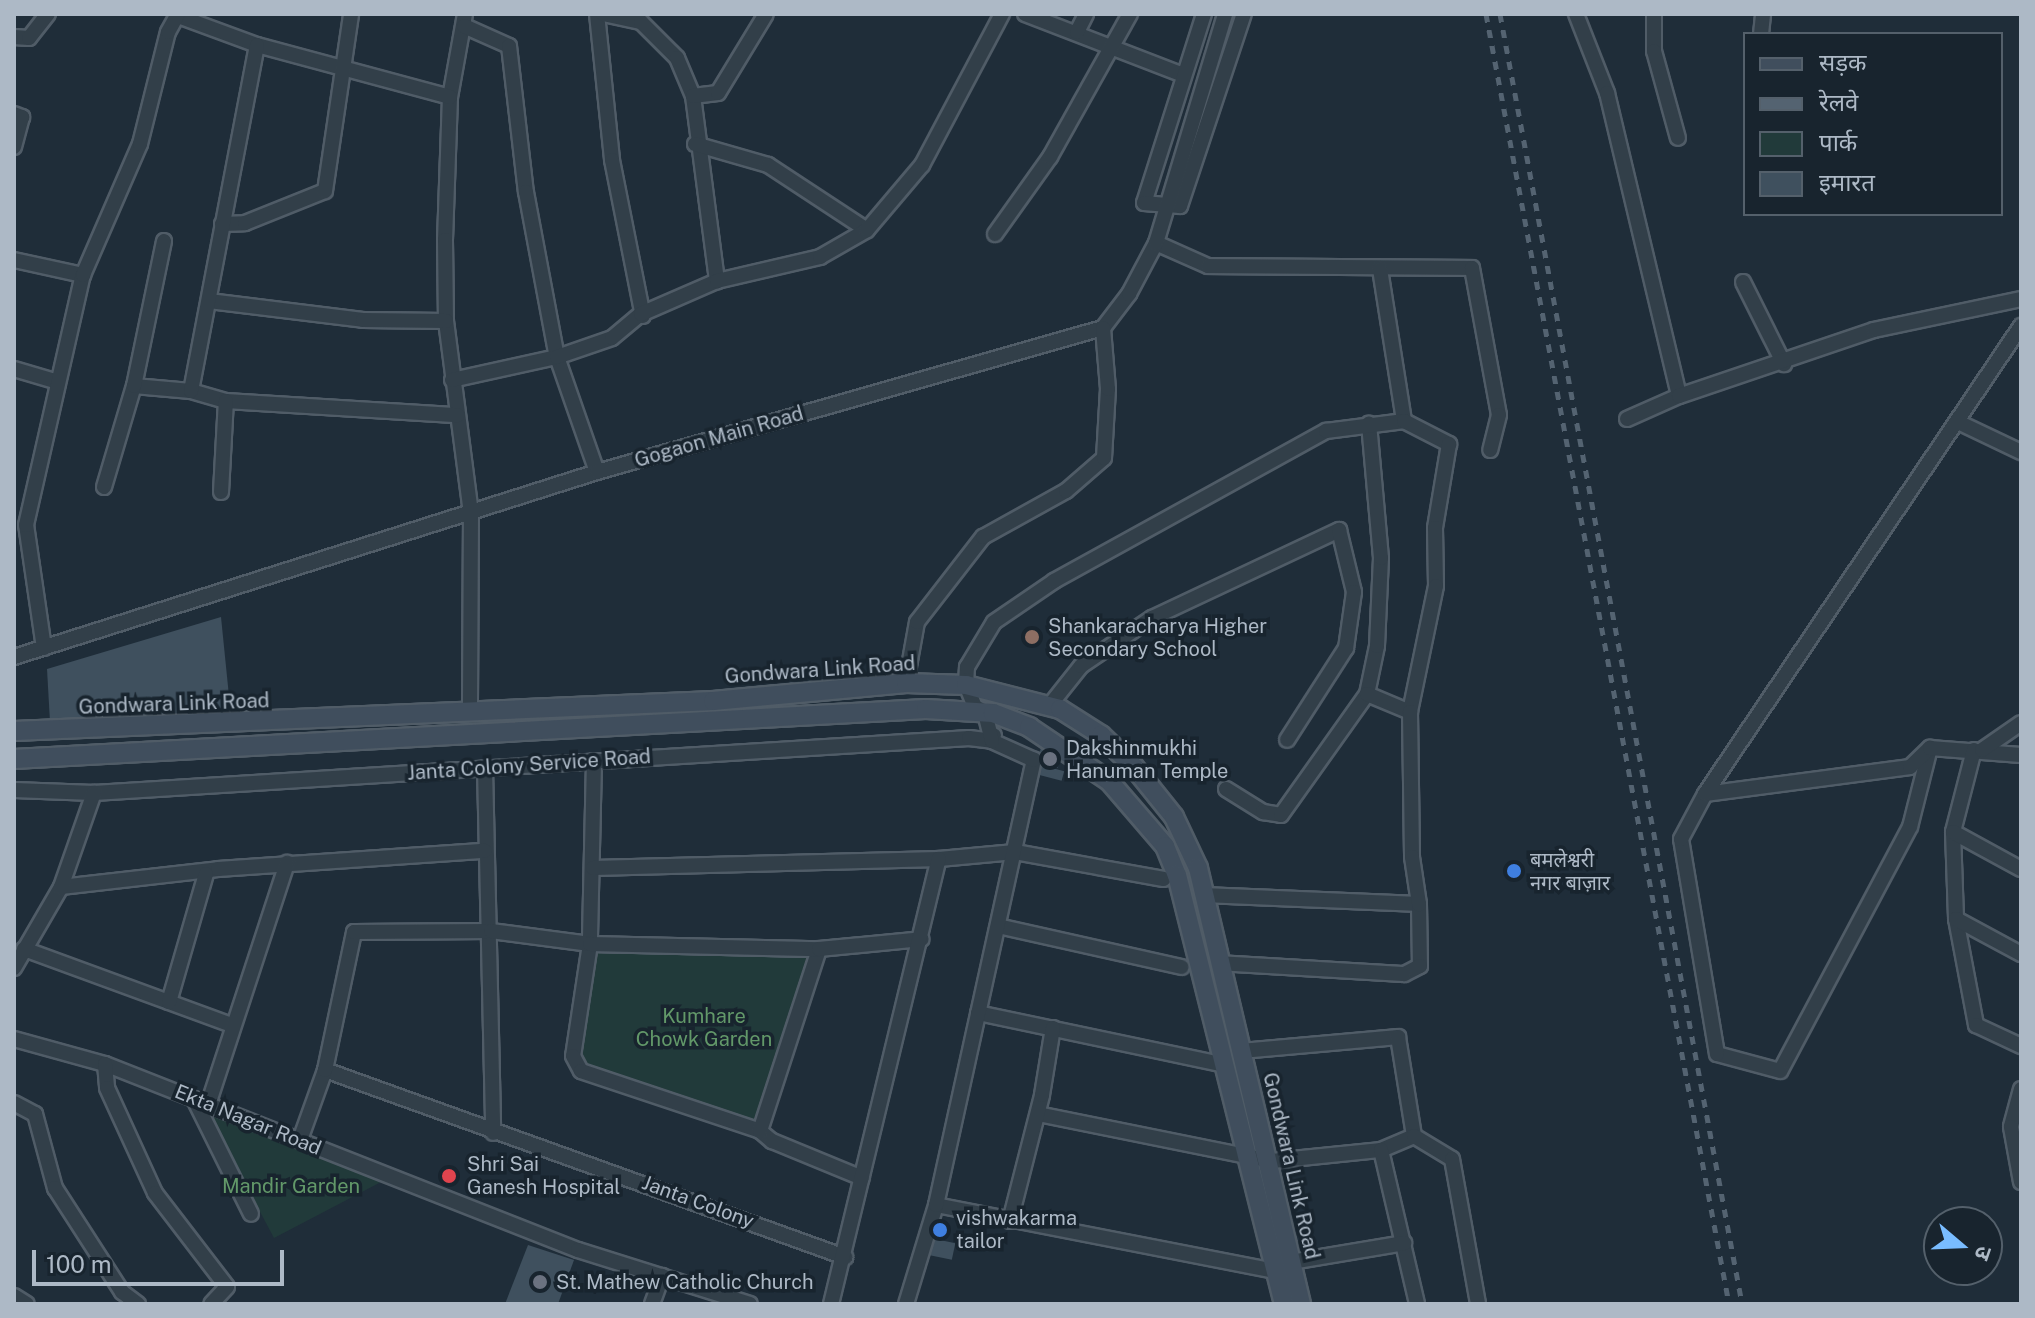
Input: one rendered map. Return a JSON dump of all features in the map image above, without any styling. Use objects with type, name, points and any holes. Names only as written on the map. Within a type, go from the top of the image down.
[{"type":"street","points":[[14,37],[29,38],[48,14]]},
{"type":"street","points":[[222,224],[245,223],[325,191],[351,14]]},
{"type":"street","points":[[643,316],[612,160],[600,14],[643,18],[677,58],[693,96],[695,144],[717,281]]},
{"type":"street","points":[[693,96],[718,93],[766,14]]},
{"type":"street","points":[[452,380],[557,357],[612,338],[643,316],[717,281],[820,257],[867,230],[922,165],[1002,14]]},
{"type":"street","points":[[1025,14],[1077,32],[1110,51],[1183,75]]},
{"type":"street","points":[[1077,32],[1086,14]]},
{"type":"street","points":[[995,234],[1050,157],[1130,14]]},
{"type":"street","points":[[1204,14],[1144,203],[1180,206],[1244,14]]},
{"type":"street","points":[[906,683],[917,622],[983,537],[1066,491],[1104,458],[1108,389],[1103,328],[1129,294],[1156,243],[1225,14]]},
{"type":"street","points":[[1576,14],[1607,93],[1679,396]]},
{"type":"street","points":[[1654,14],[1654,51],[1678,138]]},
{"type":"street","points":[[44,648],[20,525],[83,275],[140,144],[168,32],[178,15],[257,45],[450,97]]},
{"type":"street","points":[[470,713],[471,513],[446,321],[450,97],[464,20],[509,46],[526,192],[557,357],[597,472]]},
{"type":"street","points":[[191,391],[257,45]]},
{"type":"street","points":[[14,114],[22,117],[14,147]]},
{"type":"street","points":[[695,144],[768,165],[867,230]]},
{"type":"street","points":[[104,487],[134,386],[164,241]]},
{"type":"street","points":[[1156,243],[1208,266],[1472,268],[1499,415],[1490,450]]},
{"type":"street","points":[[14,260],[83,275]]},
{"type":"street","points":[[1380,269],[1404,421]]},
{"type":"street","points":[[1743,282],[1784,364]]},
{"type":"street","points":[[1627,419],[1679,396],[1784,364],[1874,330],[2021,299]]},
{"type":"street","points":[[209,301],[363,320],[446,321]]},
{"type":"street","points":[[1930,748],[1910,827],[1780,1071],[1717,1054],[1681,839],[1705,794],[2021,326]]},
{"type":"street","name":"Gogaon Main Road","points":[[14,657],[597,472],[1103,328]]},
{"type":"street","points":[[14,369],[58,382]]},
{"type":"street","points":[[134,386],[191,391],[226,401],[458,415]]},
{"type":"street","points":[[221,492],[226,401]]},
{"type":"street","points":[[1220,963],[1404,974],[1420,966],[1419,904],[1412,857],[1410,712],[1436,586],[1435,528],[1449,444],[1404,421],[1326,431],[1054,581],[994,622],[967,667],[966,685],[975,707],[1065,747],[1109,781],[1165,846],[1247,1157],[1284,1266],[1284,1304]]},
{"type":"street","points":[[1958,422],[2021,452]]},
{"type":"street","points":[[1226,789],[1263,812],[1281,815],[1367,694],[1377,646],[1381,558],[1369,424]]},
{"type":"street","points":[[1050,705],[1081,666],[1152,618],[1339,530],[1354,592],[1346,648],[1287,740]]},
{"type":"street","name":"Gondwara Link Road","points":[[14,731],[713,701],[906,683],[966,685],[1050,705],[1101,735],[1134,767],[1174,817],[1204,895],[1267,1159],[1284,1266],[1301,1304]]},
{"type":"street","points":[[906,1304],[936,1205],[1034,760],[992,741],[993,714],[1009,693]]},
{"type":"street","points":[[1367,694],[1410,712]]},
{"type":"street","points":[[14,759],[926,709],[993,714]]},
{"type":"street","points":[[2019,719],[1978,750],[1953,832],[1956,919],[1976,1025],[2021,1046]]},
{"type":"street","name":"Janta Colony Service Road","points":[[14,790],[94,793],[969,738],[992,741]]},
{"type":"street","points":[[1705,794],[1910,767],[1930,748],[2021,755]]},
{"type":"street","points":[[594,761],[590,944],[573,1056],[581,1071],[760,1131],[862,1178]]},
{"type":"street","points":[[485,768],[484,851],[491,931],[493,1133]]},
{"type":"street","points":[[14,968],[61,887],[94,793]]},
{"type":"street","points":[[1953,832],[2021,869]]},
{"type":"street","points":[[61,887],[287,863],[484,851]]},
{"type":"street","points":[[593,868],[939,859],[1015,852],[1164,879]]},
{"type":"street","points":[[831,1304],[845,1257],[939,859]]},
{"type":"street","points":[[251,1214],[201,1102],[232,1025],[287,863]]},
{"type":"street","points":[[169,1002],[206,874]]},
{"type":"street","points":[[1204,895],[1419,904]]},
{"type":"street","points":[[1956,919],[2021,954]]},
{"type":"street","points":[[998,926],[1181,967]]},
{"type":"street","points":[[300,1140],[325,1070],[354,932],[491,931],[590,944],[819,949],[922,939]]},
{"type":"street","points":[[24,949],[232,1025]]},
{"type":"street","points":[[760,1131],[819,949]]},
{"type":"street","points":[[978,1013],[1225,1065]]},
{"type":"street","points":[[1010,1221],[1038,1114],[1053,1028]]},
{"type":"street","points":[[1241,1051],[1398,1037],[1414,1136],[1452,1159],[1478,1304]]},
{"type":"street","name":"Ekta Nagar Road","points":[[14,1039],[105,1064],[300,1140],[437,1198],[750,1304]]},
{"type":"street","points":[[105,1064],[107,1088],[155,1193],[227,1287],[211,1304]]},
{"type":"street","name":"Janta Colony","points":[[325,1070],[493,1133],[640,1180],[845,1257]]},
{"type":"street","points":[[2021,1089],[2016,1129],[2021,1182]]},
{"type":"street","points":[[14,1103],[35,1114],[55,1188],[118,1298],[138,1304]]},
{"type":"street","points":[[1038,1114],[1267,1159],[1381,1150],[1414,1136]]},
{"type":"street","points":[[1381,1150],[1417,1304]]},
{"type":"street","points":[[936,1205],[1010,1221],[1284,1266],[1404,1243]]},
{"type":"street","points":[[652,1304],[662,1276]]},
{"type":"street","points":[[14,1296],[27,1304]]},
{"type":"green space","name":"Kumhare Chowk Garden","points":[[590,944],[819,949],[760,1131],[581,1071],[573,1056]]},
{"type":"green space","name":"Mandir Garden","points":[[205,1109],[381,1182],[274,1238]]},
{"type":"building","points":[[221,617],[231,716],[50,722],[47,669]]},
{"type":"building","name":"Dakshinmukhi Hanuman Temple","points":[[1041,748],[1062,755],[1058,768],[1037,761]]},
{"type":"building","points":[[1041,765],[1064,771],[1062,781],[1038,775]]},
{"type":"building","points":[[926,1237],[955,1243],[952,1260],[922,1254]]},
{"type":"building","name":"St. Mathew Catholic Church","points":[[528,1245],[574,1260],[558,1304],[505,1304]]},
{"type":"railway","points":[[1486,14],[1729,1304]]},
{"type":"railway","points":[[1500,14],[1742,1304]]},
{"type":"place","name":"Shankaracharya Higher Secondary School","points":[[1032,637]]},
{"type":"place","name":"Dakshinmukhi Hanuman Temple","points":[[1050,759]]},
{"type":"place","name":"बमलेश्वरी नगर बाज़ार","points":[[1514,871]]},
{"type":"place","name":"Shri Sai Ganesh Hospital","points":[[449,1176]]},
{"type":"place","name":"vishwakarma tailor","points":[[940,1230]]},
{"type":"place","name":"St. Mathew Catholic Church","points":[[540,1282]]}]
